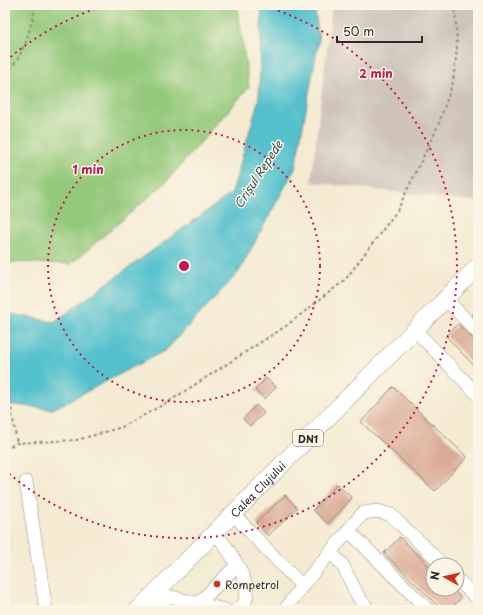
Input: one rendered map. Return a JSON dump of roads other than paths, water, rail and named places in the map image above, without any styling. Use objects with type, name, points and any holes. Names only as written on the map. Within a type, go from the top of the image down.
[{"type":"main road","name":"Calea Clujului","points":[[138,610],[478,266]]},
{"type":"lane","points":[[446,299],[478,333]]},
{"type":"lane","points":[[415,330],[476,389]]},
{"type":"lane","points":[[26,482],[46,610]]},
{"type":"lane","points":[[285,610],[302,586],[363,514],[378,511],[391,515],[435,557]]},
{"type":"lane","points":[[233,514],[302,586]]},
{"type":"lane","points":[[348,530],[428,610]]},
{"type":"lane","points":[[215,531],[237,565],[248,591],[246,600],[240,608],[236,610]]},
{"type":"lane","points":[[330,552],[342,564],[358,598],[369,610]]},
{"type":"lane","points":[[199,603],[237,565]]},
{"type":"lane","points":[[465,587],[478,599]]},
{"type":"lane","points":[[154,594],[225,610]]},
{"type":"lane","points":[[154,594],[167,610]]},
{"type":"water","name":"Crișul Repede","points":[[262,5],[314,5],[319,39],[295,168],[238,273],[166,350],[53,409],[5,404],[5,313],[54,322],[232,193],[259,98]]},
{"type":"place","name":"Rompetrol","points":[[217,584]]}]
